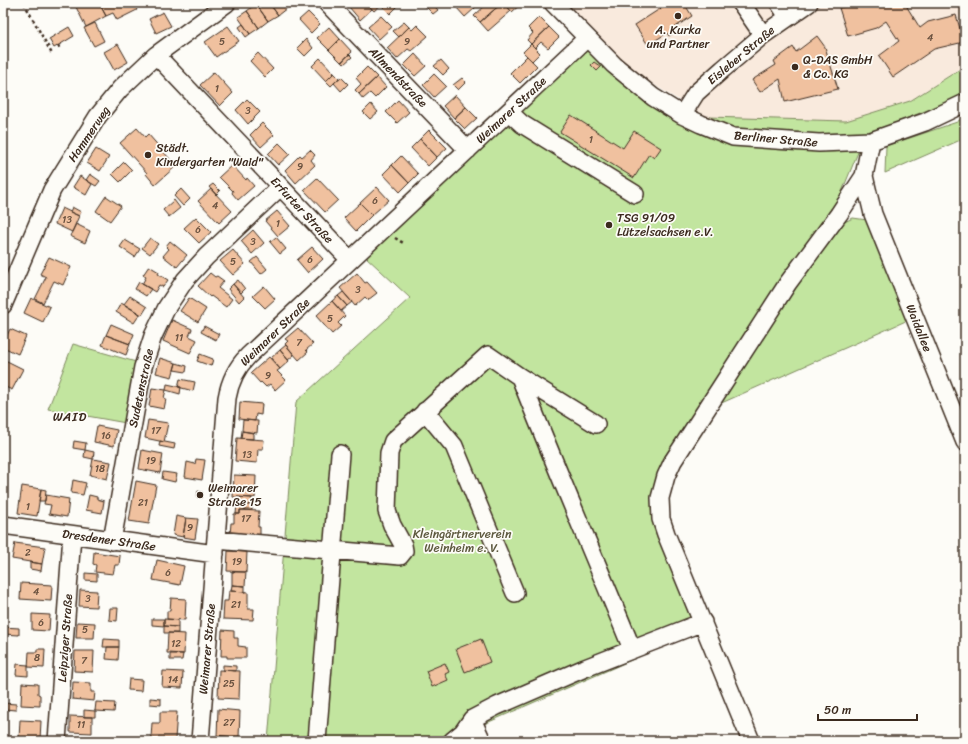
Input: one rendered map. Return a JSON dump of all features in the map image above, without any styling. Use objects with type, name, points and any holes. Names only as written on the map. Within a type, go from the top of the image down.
[{"type":"street","name":"Hammerweg","points":[[3,305],[52,190],[98,116],[120,89],[156,55],[227,3]]},
{"type":"street","name":"Allmendstraße","points":[[327,3],[468,150]]},
{"type":"street","name":"Berliner Straße","points":[[554,3],[614,65],[653,97],[682,115],[733,137],[819,143],[870,141],[925,122],[965,103]]},
{"type":"street","points":[[741,3],[763,35]]},
{"type":"street","points":[[779,3],[788,17]]},
{"type":"street","name":"Eisleber Straße","points":[[682,115],[696,93],[763,35],[809,3]]},
{"type":"street","name":"Weimarer Straße","points":[[200,741],[227,398],[229,386],[234,374],[240,364],[248,356],[587,38]]},
{"type":"street","name":"Erfurter Straße","points":[[156,55],[350,260]]},
{"type":"street","points":[[509,112],[522,124],[635,194]]},
{"type":"street","name":"Waidallee","points":[[870,141],[864,176],[873,214],[965,442]]},
{"type":"street","points":[[751,741],[666,534],[662,519],[660,498],[666,476],[687,438],[788,283],[839,214],[864,176]]},
{"type":"street","name":"Sudetenstraße","points":[[112,541],[143,367],[153,336],[167,307],[185,280],[206,257],[280,187]]},
{"type":"street","points":[[839,214],[856,211],[873,214]]},
{"type":"street","points":[[514,592],[454,446],[425,411],[488,355],[520,378],[596,424]]},
{"type":"street","points":[[520,378],[548,449],[604,579],[632,649]]},
{"type":"street","name":"Dresdener Straße","points":[[3,525],[112,541],[216,547],[333,550],[400,556],[404,552],[403,545],[392,525],[388,511],[389,453],[393,441],[425,411]]},
{"type":"street","points":[[317,741],[340,454]]},
{"type":"street","name":"Leipziger Straße","points":[[57,741],[72,535]]},
{"type":"street","points":[[452,741],[463,732],[472,719],[503,703],[632,649],[703,622]]},
{"type":"street","points":[[472,719],[482,741]]},
{"type":"path","points":[[24,3],[52,54]]},
{"type":"path","points":[[58,45],[60,50]]},
{"type":"shaded area","points":[[565,3],[965,3],[965,66],[910,101],[846,121],[708,117],[636,73],[589,30]]},
{"type":"green space","name":"Kleingärtnerverein Weinheim e. V.","points":[[588,47],[705,130],[708,117],[846,121],[910,101],[965,66],[965,92],[950,101],[865,135],[841,194],[663,459],[655,511],[698,631],[482,725],[489,741],[268,741],[296,402],[410,298],[365,256]]},
{"type":"green space","points":[[965,116],[965,138],[885,173],[886,146],[957,122]]},
{"type":"green space","points":[[853,218],[867,220],[908,320],[717,405],[794,288],[840,224]]},
{"type":"green space","points":[[73,344],[136,362],[126,423],[48,409]]},
{"type":"building","points":[[74,3],[99,3],[106,16],[86,27]]},
{"type":"building","points":[[99,3],[133,3],[137,10],[117,20],[113,13],[106,16]]},
{"type":"building","points":[[269,3],[278,15],[268,21],[256,4]]},
{"type":"building","points":[[269,3],[283,3],[287,8],[278,15]]},
{"type":"building","points":[[283,3],[294,3],[287,8]]},
{"type":"building","points":[[353,3],[367,3],[372,9],[360,20],[349,7]]},
{"type":"building","points":[[370,3],[383,3],[374,11],[368,5]]},
{"type":"building","points":[[383,3],[393,3],[397,7],[390,14],[381,5]]},
{"type":"building","points":[[432,3],[438,10],[433,14],[425,6]]},
{"type":"building","points":[[461,3],[471,3],[475,8],[465,17],[456,7]]},
{"type":"building","points":[[488,3],[502,3],[480,22],[474,16]]},
{"type":"building","points":[[502,3],[504,3],[511,11],[488,31],[480,22]]},
{"type":"building","points":[[504,3],[522,3],[512,12]]},
{"type":"building","points":[[669,3],[684,3],[692,16],[674,28],[676,31],[669,36],[667,33],[648,45],[635,25]]},
{"type":"building","points":[[859,3],[913,3],[907,7],[920,28],[928,22],[956,15],[964,42],[934,49],[893,77],[879,56],[899,41],[886,21],[876,28],[848,36],[839,8]]},
{"type":"building","points":[[256,4],[268,21],[259,28],[247,11]]},
{"type":"building","points":[[247,11],[259,28],[250,34],[238,17]]},
{"type":"building","points":[[163,12],[171,26],[156,33],[149,19]]},
{"type":"building","points":[[308,12],[320,24],[311,33],[299,20]]},
{"type":"building","points":[[381,16],[392,27],[379,39],[368,27]]},
{"type":"building","points":[[539,17],[549,27],[531,44],[527,40],[533,33],[528,28]]},
{"type":"building","points":[[404,22],[409,27],[399,37],[393,31]]},
{"type":"building","points":[[95,23],[104,41],[94,46],[84,28]]},
{"type":"building","points":[[243,24],[250,34],[246,37],[239,27]]},
{"type":"building","points":[[417,25],[428,36],[411,51],[408,49],[397,59],[387,48],[409,27],[412,30]]},
{"type":"building","points":[[228,26],[239,41],[216,57],[205,42]]},
{"type":"building","points":[[69,27],[74,36],[54,48],[49,39]]},
{"type":"building","points":[[329,27],[340,39],[329,50],[317,38]]},
{"type":"building","points":[[549,27],[559,37],[548,48],[541,42],[535,48],[531,44]]},
{"type":"building","points":[[817,36],[825,47],[838,89],[785,102],[780,79],[760,92],[752,80],[776,65],[774,61],[793,47],[796,52]]},
{"type":"building","points":[[306,39],[313,48],[305,56],[297,48]]},
{"type":"building","points":[[340,39],[352,52],[341,62],[329,50]]},
{"type":"building","points":[[118,44],[128,62],[114,70],[104,52]]},
{"type":"building","points":[[531,44],[540,53],[532,61],[523,52]]},
{"type":"building","points":[[258,53],[273,69],[265,77],[250,61]]},
{"type":"building","points":[[349,54],[352,57],[344,64],[342,62]]},
{"type":"building","points":[[415,54],[426,66],[415,76],[404,65]]},
{"type":"building","points":[[527,56],[537,66],[520,83],[510,73]]},
{"type":"building","points":[[320,58],[334,73],[326,81],[312,66]]},
{"type":"building","points":[[441,60],[449,69],[443,75],[434,66]]},
{"type":"building","points":[[594,62],[601,67],[597,71],[591,65]]},
{"type":"building","points":[[367,67],[377,77],[359,94],[355,90],[361,84],[356,78]]},
{"type":"building","points":[[214,72],[233,93],[220,106],[200,85]]},
{"type":"building","points":[[334,73],[339,78],[331,86],[326,81]]},
{"type":"building","points":[[434,74],[446,86],[434,97],[423,85]]},
{"type":"building","points":[[341,77],[348,84],[341,91],[334,83]]},
{"type":"building","points":[[377,77],[386,87],[375,98],[370,93],[363,99],[359,94]]},
{"type":"building","points":[[462,78],[466,82],[458,90],[453,85]]},
{"type":"building","points":[[455,95],[466,107],[454,118],[443,106]]},
{"type":"building","points":[[247,99],[260,112],[248,124],[236,110]]},
{"type":"building","points":[[398,100],[409,112],[397,123],[386,112]]},
{"type":"building","points":[[371,104],[378,112],[370,119],[363,112]]},
{"type":"building","points":[[466,107],[477,118],[465,129],[454,118]]},
{"type":"building","points":[[571,115],[623,148],[634,131],[661,148],[654,158],[649,154],[634,178],[560,132]]},
{"type":"building","points":[[262,123],[274,135],[261,147],[250,135]]},
{"type":"building","name":"Städt. Kindergarten \"Waid\"","points":[[137,128],[145,137],[148,134],[176,166],[155,185],[146,174],[147,173],[120,143]]},
{"type":"building","points":[[429,130],[447,148],[437,157],[420,139]]},
{"type":"building","points":[[420,139],[437,157],[428,166],[411,148]]},
{"type":"building","points":[[279,143],[290,154],[278,165],[268,154]]},
{"type":"building","points":[[96,149],[109,157],[100,171],[87,163]]},
{"type":"building","points":[[310,150],[315,155],[311,160],[315,165],[296,183],[285,170],[300,155],[302,157]]},
{"type":"building","points":[[401,156],[418,174],[409,183],[392,165]]},
{"type":"building","points":[[124,162],[132,170],[120,182],[112,174]]},
{"type":"building","points":[[232,165],[254,186],[238,200],[232,193],[233,191],[219,177]]},
{"type":"building","points":[[392,165],[409,183],[400,192],[383,174]]},
{"type":"building","points":[[90,174],[100,181],[96,186],[86,180]]},
{"type":"building","points":[[80,176],[92,184],[86,195],[73,187]]},
{"type":"building","points":[[317,178],[338,200],[325,212],[304,190]]},
{"type":"building","points":[[213,184],[220,191],[216,195],[209,187]]},
{"type":"building","points":[[377,187],[389,200],[372,215],[360,203]]},
{"type":"building","points":[[181,189],[190,199],[183,206],[174,196]]},
{"type":"building","points":[[211,189],[232,211],[219,223],[198,201]]},
{"type":"building","points":[[106,196],[121,206],[110,221],[96,211]]},
{"type":"building","points":[[174,200],[180,208],[169,217],[163,210]]},
{"type":"building","points":[[360,203],[372,215],[356,231],[344,218]]},
{"type":"building","points":[[72,207],[81,212],[79,216],[70,212]]},
{"type":"building","points":[[62,208],[79,216],[72,232],[55,224]]},
{"type":"building","points":[[277,211],[290,226],[278,236],[265,221]]},
{"type":"building","points":[[196,217],[211,232],[199,243],[184,228]]},
{"type":"building","points":[[76,224],[90,231],[85,243],[70,236]]},
{"type":"building","points":[[253,230],[264,243],[252,254],[241,241]]},
{"type":"building","points":[[276,237],[286,249],[280,254],[270,242]]},
{"type":"building","points":[[150,238],[158,244],[150,254],[142,248]]},
{"type":"building","points":[[125,240],[140,249],[135,257],[120,247]]},
{"type":"building","points":[[170,241],[187,255],[177,267],[163,256],[169,249],[166,246]]},
{"type":"building","points":[[312,247],[323,259],[308,273],[297,260]]},
{"type":"building","points":[[233,250],[245,264],[233,275],[220,261]]},
{"type":"building","points":[[49,257],[71,267],[63,285],[54,281],[43,303],[35,299],[46,277],[40,274]]},
{"type":"building","points":[[257,257],[267,269],[261,274],[251,262]]},
{"type":"building","points":[[149,266],[168,280],[163,287],[159,285],[155,292],[142,284],[146,277],[143,275]]},
{"type":"building","points":[[210,273],[224,281],[218,288],[232,299],[226,307],[211,296],[210,297],[198,286]]},
{"type":"building","points":[[357,273],[365,283],[367,282],[377,293],[368,300],[365,297],[355,306],[340,288]]},
{"type":"building","points":[[238,280],[245,289],[241,293],[233,284]]},
{"type":"building","points":[[139,282],[151,289],[146,296],[135,289]]},
{"type":"building","points":[[233,284],[244,297],[239,302],[228,289]]},
{"type":"building","points":[[264,286],[275,299],[265,308],[253,296]]},
{"type":"building","points":[[343,292],[352,302],[347,306],[338,296]]},
{"type":"building","points":[[130,296],[147,307],[142,315],[124,304]]},
{"type":"building","points":[[338,296],[347,306],[341,311],[332,301]]},
{"type":"building","points":[[31,298],[50,307],[43,322],[24,313]]},
{"type":"building","points":[[189,298],[206,309],[198,322],[180,311]]},
{"type":"building","points":[[332,301],[345,316],[338,323],[341,326],[332,334],[316,316]]},
{"type":"building","points":[[121,303],[140,314],[134,323],[116,312]]},
{"type":"building","points":[[172,320],[192,329],[189,336],[197,340],[190,353],[163,341]]},
{"type":"building","points":[[111,324],[134,334],[130,344],[106,335]]},
{"type":"building","points":[[204,326],[219,334],[216,340],[201,332]]},
{"type":"building","points":[[298,328],[313,344],[306,350],[308,352],[299,360],[285,344],[288,341],[285,339]]},
{"type":"building","points":[[10,329],[26,336],[18,354],[3,347]]},
{"type":"building","points":[[106,335],[130,344],[126,355],[102,345]]},
{"type":"building","points":[[286,345],[294,355],[288,360],[280,350]]},
{"type":"building","points":[[280,350],[289,361],[280,369],[271,358]]},
{"type":"building","points":[[200,354],[213,359],[211,366],[197,361]]},
{"type":"building","points":[[269,357],[280,369],[277,371],[286,380],[275,390],[270,384],[266,387],[261,382],[260,383],[251,373]]},
{"type":"building","points":[[160,358],[176,363],[172,377],[156,373]]},
{"type":"building","points":[[3,359],[23,369],[12,390],[3,386]]},
{"type":"building","points":[[176,363],[187,366],[186,372],[174,370]]},
{"type":"building","points":[[180,379],[195,382],[193,391],[178,387]]},
{"type":"building","points":[[167,384],[181,387],[180,394],[166,390]]},
{"type":"building","points":[[152,388],[166,390],[164,409],[149,406]]},
{"type":"building","points":[[240,402],[262,404],[261,415],[256,414],[255,421],[239,419]]},
{"type":"building","points":[[148,420],[168,423],[164,442],[145,438]]},
{"type":"building","points":[[243,420],[258,421],[257,433],[242,431]]},
{"type":"building","points":[[97,426],[117,430],[114,446],[94,442]]},
{"type":"building","points":[[242,431],[253,433],[253,439],[241,438]]},
{"type":"building","points":[[237,438],[264,440],[263,449],[258,449],[257,463],[235,461]]},
{"type":"building","points":[[74,441],[86,443],[85,450],[73,448]]},
{"type":"building","points":[[160,441],[175,444],[174,449],[159,446]]},
{"type":"building","points":[[85,450],[94,452],[93,459],[84,457]]},
{"type":"building","points":[[142,450],[163,454],[160,473],[139,469]]},
{"type":"building","points":[[93,459],[111,462],[107,479],[90,475]]},
{"type":"building","points":[[196,459],[205,460],[202,480],[185,477],[187,462],[195,464]]},
{"type":"building","points":[[163,472],[177,474],[175,482],[162,479]]},
{"type":"building","points":[[234,475],[256,476],[255,498],[233,497]]},
{"type":"building","points":[[73,480],[86,483],[83,495],[71,493]]},
{"type":"building","points":[[136,481],[156,485],[149,524],[129,521]]},
{"type":"building","points":[[22,486],[41,489],[37,516],[18,513]]},
{"type":"building","points":[[41,489],[46,490],[45,501],[39,501]]},
{"type":"building","name":"Weimarer Straße 15","points":[[198,491],[202,492],[202,498],[197,497]]},
{"type":"building","points":[[46,495],[69,499],[67,517],[49,514],[51,505],[44,504]]},
{"type":"building","points":[[89,495],[104,501],[102,513],[86,510]]},
{"type":"building","points":[[236,497],[252,498],[252,505],[236,504]]},
{"type":"building","points":[[237,504],[252,505],[252,510],[240,510],[240,514],[236,514]]},
{"type":"building","points":[[240,510],[259,511],[258,527],[260,527],[260,536],[239,533],[239,535],[230,534],[231,523],[234,523],[234,514],[240,514]]},
{"type":"building","points":[[176,516],[186,518],[183,537],[173,535]]},
{"type":"building","points":[[186,518],[198,519],[195,539],[183,537]]},
{"type":"building","points":[[15,543],[45,547],[42,564],[12,559]]},
{"type":"building","points":[[228,551],[247,552],[246,572],[227,571]]},
{"type":"building","points":[[94,552],[120,556],[119,565],[115,565],[113,574],[95,572],[96,565],[93,564]]},
{"type":"building","points":[[157,560],[184,566],[180,585],[153,580]]},
{"type":"building","points":[[30,562],[42,564],[41,571],[30,569]]},
{"type":"building","points":[[232,572],[246,572],[245,586],[232,585]]},
{"type":"building","points":[[85,573],[97,574],[97,581],[85,580]]},
{"type":"building","points":[[21,583],[52,585],[51,601],[20,599]]},
{"type":"building","points":[[232,585],[245,586],[245,592],[231,591]]},
{"type":"building","points":[[80,590],[97,591],[96,607],[79,606]]},
{"type":"building","points":[[229,591],[248,592],[248,609],[254,609],[253,620],[223,619],[224,601],[228,601]]},
{"type":"building","points":[[171,598],[186,599],[185,620],[167,619],[167,611],[170,611]]},
{"type":"building","points":[[110,608],[118,608],[117,621],[109,620]]},
{"type":"building","points":[[32,614],[50,615],[49,631],[32,630]]},
{"type":"building","points":[[152,619],[164,619],[164,626],[152,625]]},
{"type":"building","points":[[164,619],[178,620],[178,627],[164,626]]},
{"type":"building","points":[[77,622],[95,623],[94,638],[76,638]]},
{"type":"building","points":[[164,626],[178,627],[178,633],[164,633]]},
{"type":"building","points":[[3,627],[19,628],[19,635],[3,634]]},
{"type":"building","points":[[222,630],[234,631],[234,638],[238,638],[238,646],[246,647],[246,658],[227,658],[227,656],[221,656]]},
{"type":"building","points":[[168,633],[185,634],[184,654],[167,653]]},
{"type":"building","points":[[104,639],[119,640],[119,647],[103,647]]},
{"type":"building","points":[[481,639],[490,662],[465,672],[456,649]]},
{"type":"building","points":[[107,647],[119,647],[118,660],[106,659]]},
{"type":"building","points":[[37,649],[45,649],[44,668],[28,667],[29,652],[37,652]]},
{"type":"building","points":[[75,651],[94,651],[93,672],[74,671]]},
{"type":"building","points":[[170,654],[183,654],[182,660],[170,660]]},
{"type":"building","points":[[445,663],[449,672],[445,674],[448,680],[432,687],[426,671]]},
{"type":"building","points":[[17,664],[28,665],[28,676],[16,675]]},
{"type":"building","points":[[223,665],[236,666],[236,671],[223,670]]},
{"type":"building","points":[[219,670],[240,671],[239,699],[218,698]]},
{"type":"building","points":[[163,671],[183,672],[182,688],[162,687]]},
{"type":"building","points":[[129,679],[142,680],[141,691],[128,690]]},
{"type":"building","points":[[73,682],[91,683],[91,692],[95,692],[94,701],[72,699]]},
{"type":"building","points":[[22,683],[38,684],[40,706],[21,705]]},
{"type":"building","points":[[150,698],[161,699],[161,705],[150,704]]},
{"type":"building","points":[[96,702],[115,703],[114,712],[95,711]]},
{"type":"building","points":[[3,703],[16,704],[16,710],[3,709]]},
{"type":"building","points":[[218,709],[240,711],[239,737],[217,736]]},
{"type":"building","points":[[84,710],[95,711],[95,717],[84,717]]},
{"type":"building","points":[[160,712],[177,712],[175,739],[151,738],[152,723],[160,723]]},
{"type":"building","points":[[70,716],[92,717],[92,733],[70,732]]},
{"type":"building","points":[[20,720],[41,721],[40,740],[19,739]]},
{"type":"building","points":[[219,736],[239,737],[239,741],[218,741]]},
{"type":"building","points":[[4,737],[16,737],[16,741],[3,741]]},
{"type":"place","name":"A. Kurka und Partner","points":[[678,16]]},
{"type":"place","name":"Q-DAS GmbH & Co. KG","points":[[795,67]]},
{"type":"place","name":"Städt. Kindergarten \"Waid\"","points":[[148,155]]},
{"type":"place","name":"TSG 91/09 Lützelsachsen e.V.","points":[[609,225]]},
{"type":"place","name":"Weimarer Straße 15","points":[[200,495]]},
{"type":"district","name":"WAID","points":[[70,416]]}]
